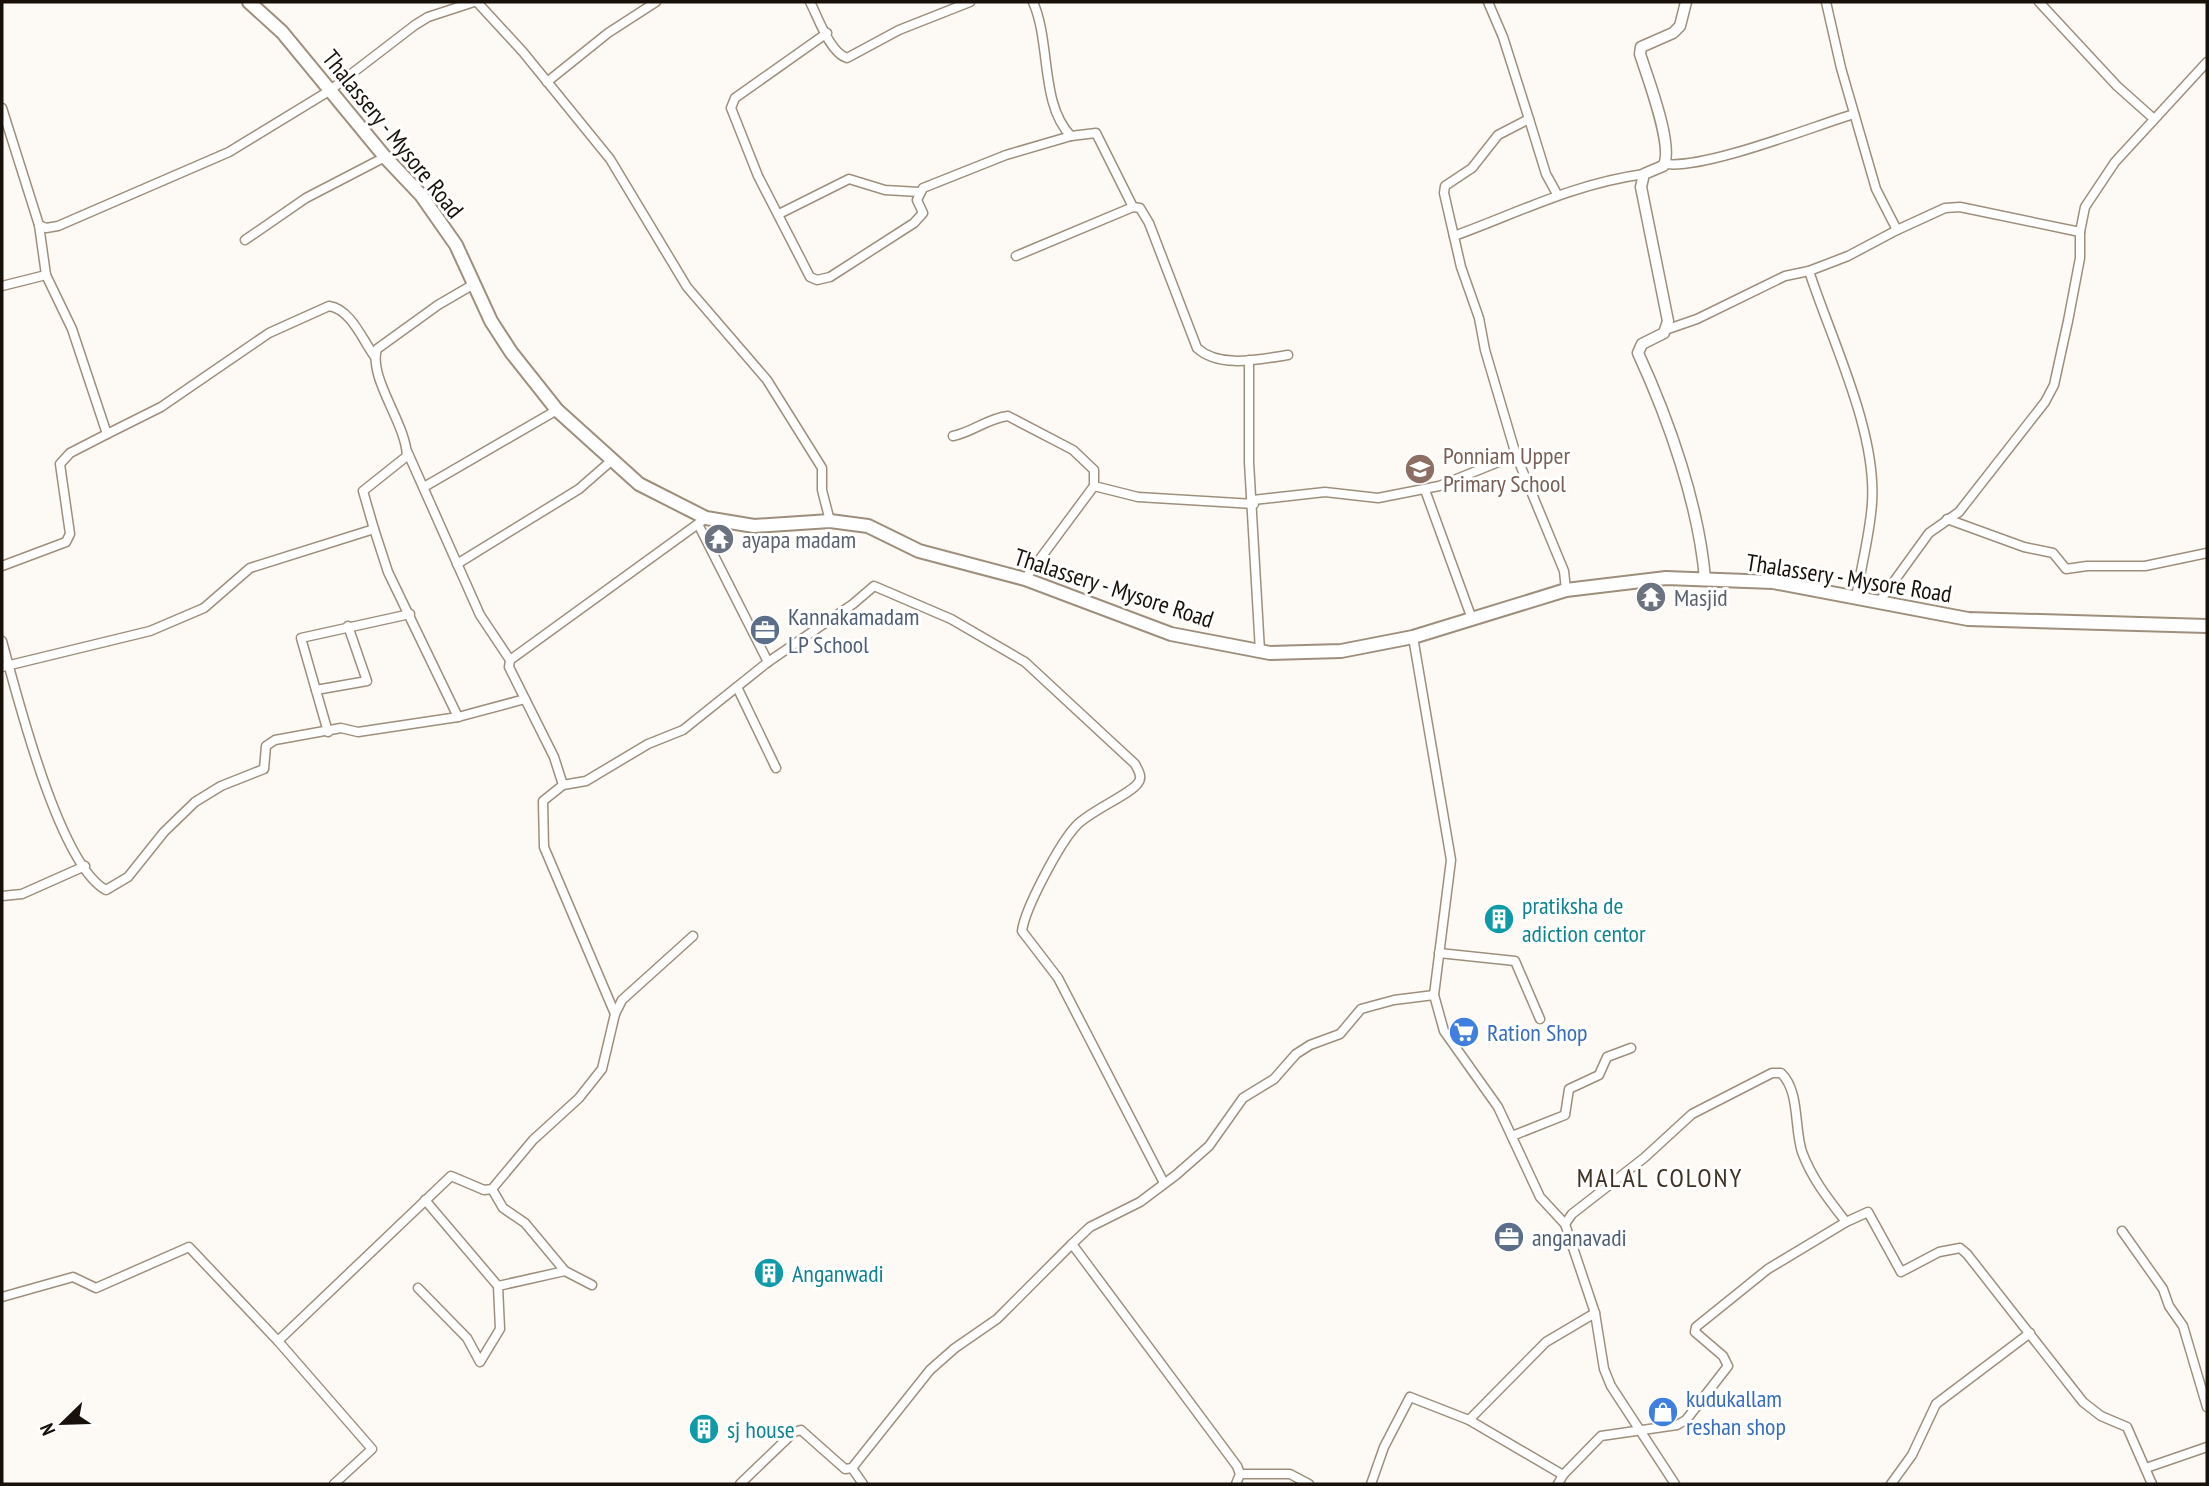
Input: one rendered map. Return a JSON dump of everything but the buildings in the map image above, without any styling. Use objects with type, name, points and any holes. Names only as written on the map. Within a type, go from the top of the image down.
[{"type":"main road","name":"Thalassery - Mysore Road","points":[[248,2],[282,32],[443,224],[491,321],[510,352],[557,411],[639,484],[702,521],[754,526],[830,521],[868,526],[919,551],[1025,579],[1171,634],[1260,651],[1341,651],[1413,637],[1566,590],[1666,578],[1773,582],[1968,619],[2207,626]]},
{"type":"street","points":[[38,225],[46,228],[58,226],[162,184],[229,152],[329,91],[415,24],[476,2],[610,159],[687,287],[767,380],[822,468],[822,490],[830,521]]},
{"type":"street","points":[[547,82],[608,33],[656,2]]},
{"type":"street","points":[[810,2],[841,56],[847,58],[899,30],[970,2]]},
{"type":"street","points":[[1033,2],[1042,28],[1053,105],[1072,136]]},
{"type":"street","points":[[1488,2],[1503,37],[1546,174],[1557,194]]},
{"type":"street","points":[[1666,164],[1661,122],[1640,54],[1641,47],[1673,33],[1680,26],[1686,2]]},
{"type":"street","points":[[1826,2],[1854,114],[1877,189],[1897,230]]},
{"type":"street","points":[[2044,4],[2117,86],[2154,120]]},
{"type":"street","points":[[827,33],[734,98],[731,108],[758,176],[810,277],[817,280],[850,266],[915,223],[923,213],[917,200],[919,192]]},
{"type":"street","points":[[1879,602],[1929,533],[1959,512],[2045,402],[2054,385],[2081,258],[2080,232],[2085,207],[2102,178],[2207,62]]},
{"type":"street","points":[[2,108],[38,225],[46,275],[72,329],[107,434]]},
{"type":"street","points":[[1454,236],[1514,214],[1557,194],[1612,178],[1644,174],[1666,164],[1680,166],[1712,158],[1854,114]]},
{"type":"street","points":[[1529,119],[1498,135],[1472,168],[1445,186],[1445,202],[1516,455],[1564,571],[1566,590]]},
{"type":"street","points":[[779,214],[849,179],[886,190],[919,192],[979,164],[1072,136],[1096,133],[1133,207]]},
{"type":"street","points":[[245,240],[306,198],[385,157]]},
{"type":"street","points":[[1644,174],[1641,187],[1668,329]]},
{"type":"street","points":[[1705,579],[1701,542],[1681,470],[1638,353],[1642,344],[1668,329],[1697,319],[1785,276],[1809,271],[1891,236],[1897,230],[1945,208],[1960,206],[2080,232]]},
{"type":"street","points":[[1016,256],[1133,207],[1140,208],[1149,223],[1197,348],[1205,355],[1220,360],[1249,360],[1288,355]]},
{"type":"street","points":[[1809,271],[1846,374],[1871,470],[1872,503],[1856,598]]},
{"type":"street","points":[[2,286],[46,275]]},
{"type":"street","points":[[375,357],[377,349],[386,342],[474,284]]},
{"type":"street","points":[[2,566],[66,542],[70,534],[60,464],[70,453],[161,407],[269,333],[329,306],[336,307],[346,315],[375,357],[406,438],[407,451],[457,565],[480,615],[510,660],[509,667],[554,757],[563,785]]},
{"type":"street","points":[[1249,360],[1251,396],[1248,441],[1254,502],[1260,651]]},
{"type":"street","points":[[424,486],[557,411]]},
{"type":"street","points":[[953,436],[965,434],[996,418],[1008,416],[1073,450],[1094,470],[1094,486],[1025,579]]},
{"type":"street","points":[[407,451],[403,461],[363,491],[388,572],[458,717]]},
{"type":"street","points":[[1094,486],[1138,497],[1254,502],[1325,492],[1378,499],[1425,490],[1516,455]]},
{"type":"street","points":[[457,565],[579,489],[611,461]]},
{"type":"street","points":[[1425,490],[1472,619]]},
{"type":"street","points":[[1947,519],[2024,547],[2053,553],[2066,569],[2087,566],[2145,566],[2207,553]]},
{"type":"street","points":[[510,660],[702,521],[768,662]]},
{"type":"street","points":[[5,666],[150,632],[204,608],[250,568],[374,530]]},
{"type":"street","points":[[615,1014],[544,847],[543,801],[563,785],[586,781],[641,748],[683,730],[768,662],[853,604],[869,588],[877,587],[951,619],[1025,662],[1135,764],[1140,776],[1139,783],[1076,826],[1032,898],[1022,931],[1058,978],[1164,1183]]},
{"type":"street","points":[[328,732],[301,638],[410,614]]},
{"type":"street","points":[[316,690],[367,681],[348,626]]},
{"type":"street","points":[[1413,637],[1451,860],[1434,995],[1444,1031],[1498,1107],[1540,1197],[1565,1224],[1595,1312],[1604,1370],[1675,1484]]},
{"type":"street","points":[[2,641],[5,666],[54,815],[100,887],[111,890],[128,877],[164,832],[195,802],[221,786],[264,769],[267,764],[266,746],[275,740],[341,729],[358,732],[458,717],[525,699]]},
{"type":"street","points":[[737,687],[776,768]]},
{"type":"street","points":[[2,896],[22,894],[85,866]]},
{"type":"street","points":[[278,1341],[451,1176],[484,1190],[492,1189],[533,1140],[579,1098],[602,1069],[615,1014],[622,1000],[693,936]]},
{"type":"street","points":[[1439,953],[1515,961],[1540,1019]]},
{"type":"street","points":[[740,1484],[794,1432],[801,1430],[845,1469],[852,1468],[930,1370],[955,1348],[997,1319],[1090,1227],[1140,1202],[1209,1146],[1243,1098],[1274,1079],[1296,1054],[1310,1045],[1340,1034],[1361,1009],[1395,1000],[1434,995]]},
{"type":"street","points":[[1512,1136],[1565,1115],[1569,1089],[1600,1075],[1607,1057],[1631,1048]]},
{"type":"street","points":[[1565,1224],[1572,1214],[1644,1158],[1692,1114],[1772,1073],[1785,1077],[1792,1094],[1802,1151],[1818,1185],[1846,1222]]},
{"type":"street","points":[[492,1189],[503,1208],[525,1223],[565,1271],[592,1285]]},
{"type":"street","points":[[418,1288],[467,1338],[481,1362],[500,1329],[498,1286],[425,1199]]},
{"type":"street","points":[[1371,1484],[1384,1447],[1410,1397],[1468,1420],[1560,1480],[1601,1436],[1678,1425],[1728,1366],[1723,1356],[1695,1332],[1696,1327],[1776,1264],[1846,1222],[1868,1212],[1901,1272],[1939,1252],[1960,1248],[1977,1264],[2083,1402],[2101,1416],[2127,1427],[2152,1484]]},
{"type":"street","points":[[2122,1231],[2162,1289],[2169,1306],[2183,1326],[2207,1407]]},
{"type":"street","points":[[1072,1244],[1126,1312],[1237,1466],[1240,1474],[1236,1484]]},
{"type":"street","points":[[2,1297],[73,1277],[96,1288],[189,1247],[278,1341],[372,1449],[334,1484]]},
{"type":"street","points":[[498,1286],[565,1271]]},
{"type":"street","points":[[1468,1420],[1546,1342],[1595,1312]]},
{"type":"street","points":[[1891,1484],[1912,1455],[1936,1404],[2030,1334]]},
{"type":"street","points":[[2146,1468],[2207,1447]]},
{"type":"street","points":[[852,1468],[863,1484]]},
{"type":"street","points":[[1240,1474],[1290,1474],[1309,1484]]},
{"type":"place","name":"Ponniam Upper Primary School","points":[[1420,469]]},
{"type":"place","name":"ayapa madam","points":[[719,539]]},
{"type":"place","name":"Masjid","points":[[1651,597]]},
{"type":"place","name":"Kannakamadam LP School","points":[[765,630]]},
{"type":"place","name":"pratiksha de adiction centor","points":[[1499,919]]},
{"type":"place","name":"Ration Shop","points":[[1464,1032]]},
{"type":"place","name":"anganavadi","points":[[1509,1237]]},
{"type":"place","name":"Anganwadi","points":[[769,1273]]},
{"type":"place","name":"kudukallam reshan shop","points":[[1663,1412]]},
{"type":"place","name":"sj house","points":[[704,1429]]},
{"type":"district","name":"MALAL COLONY","points":[[1660,1177]]}]
